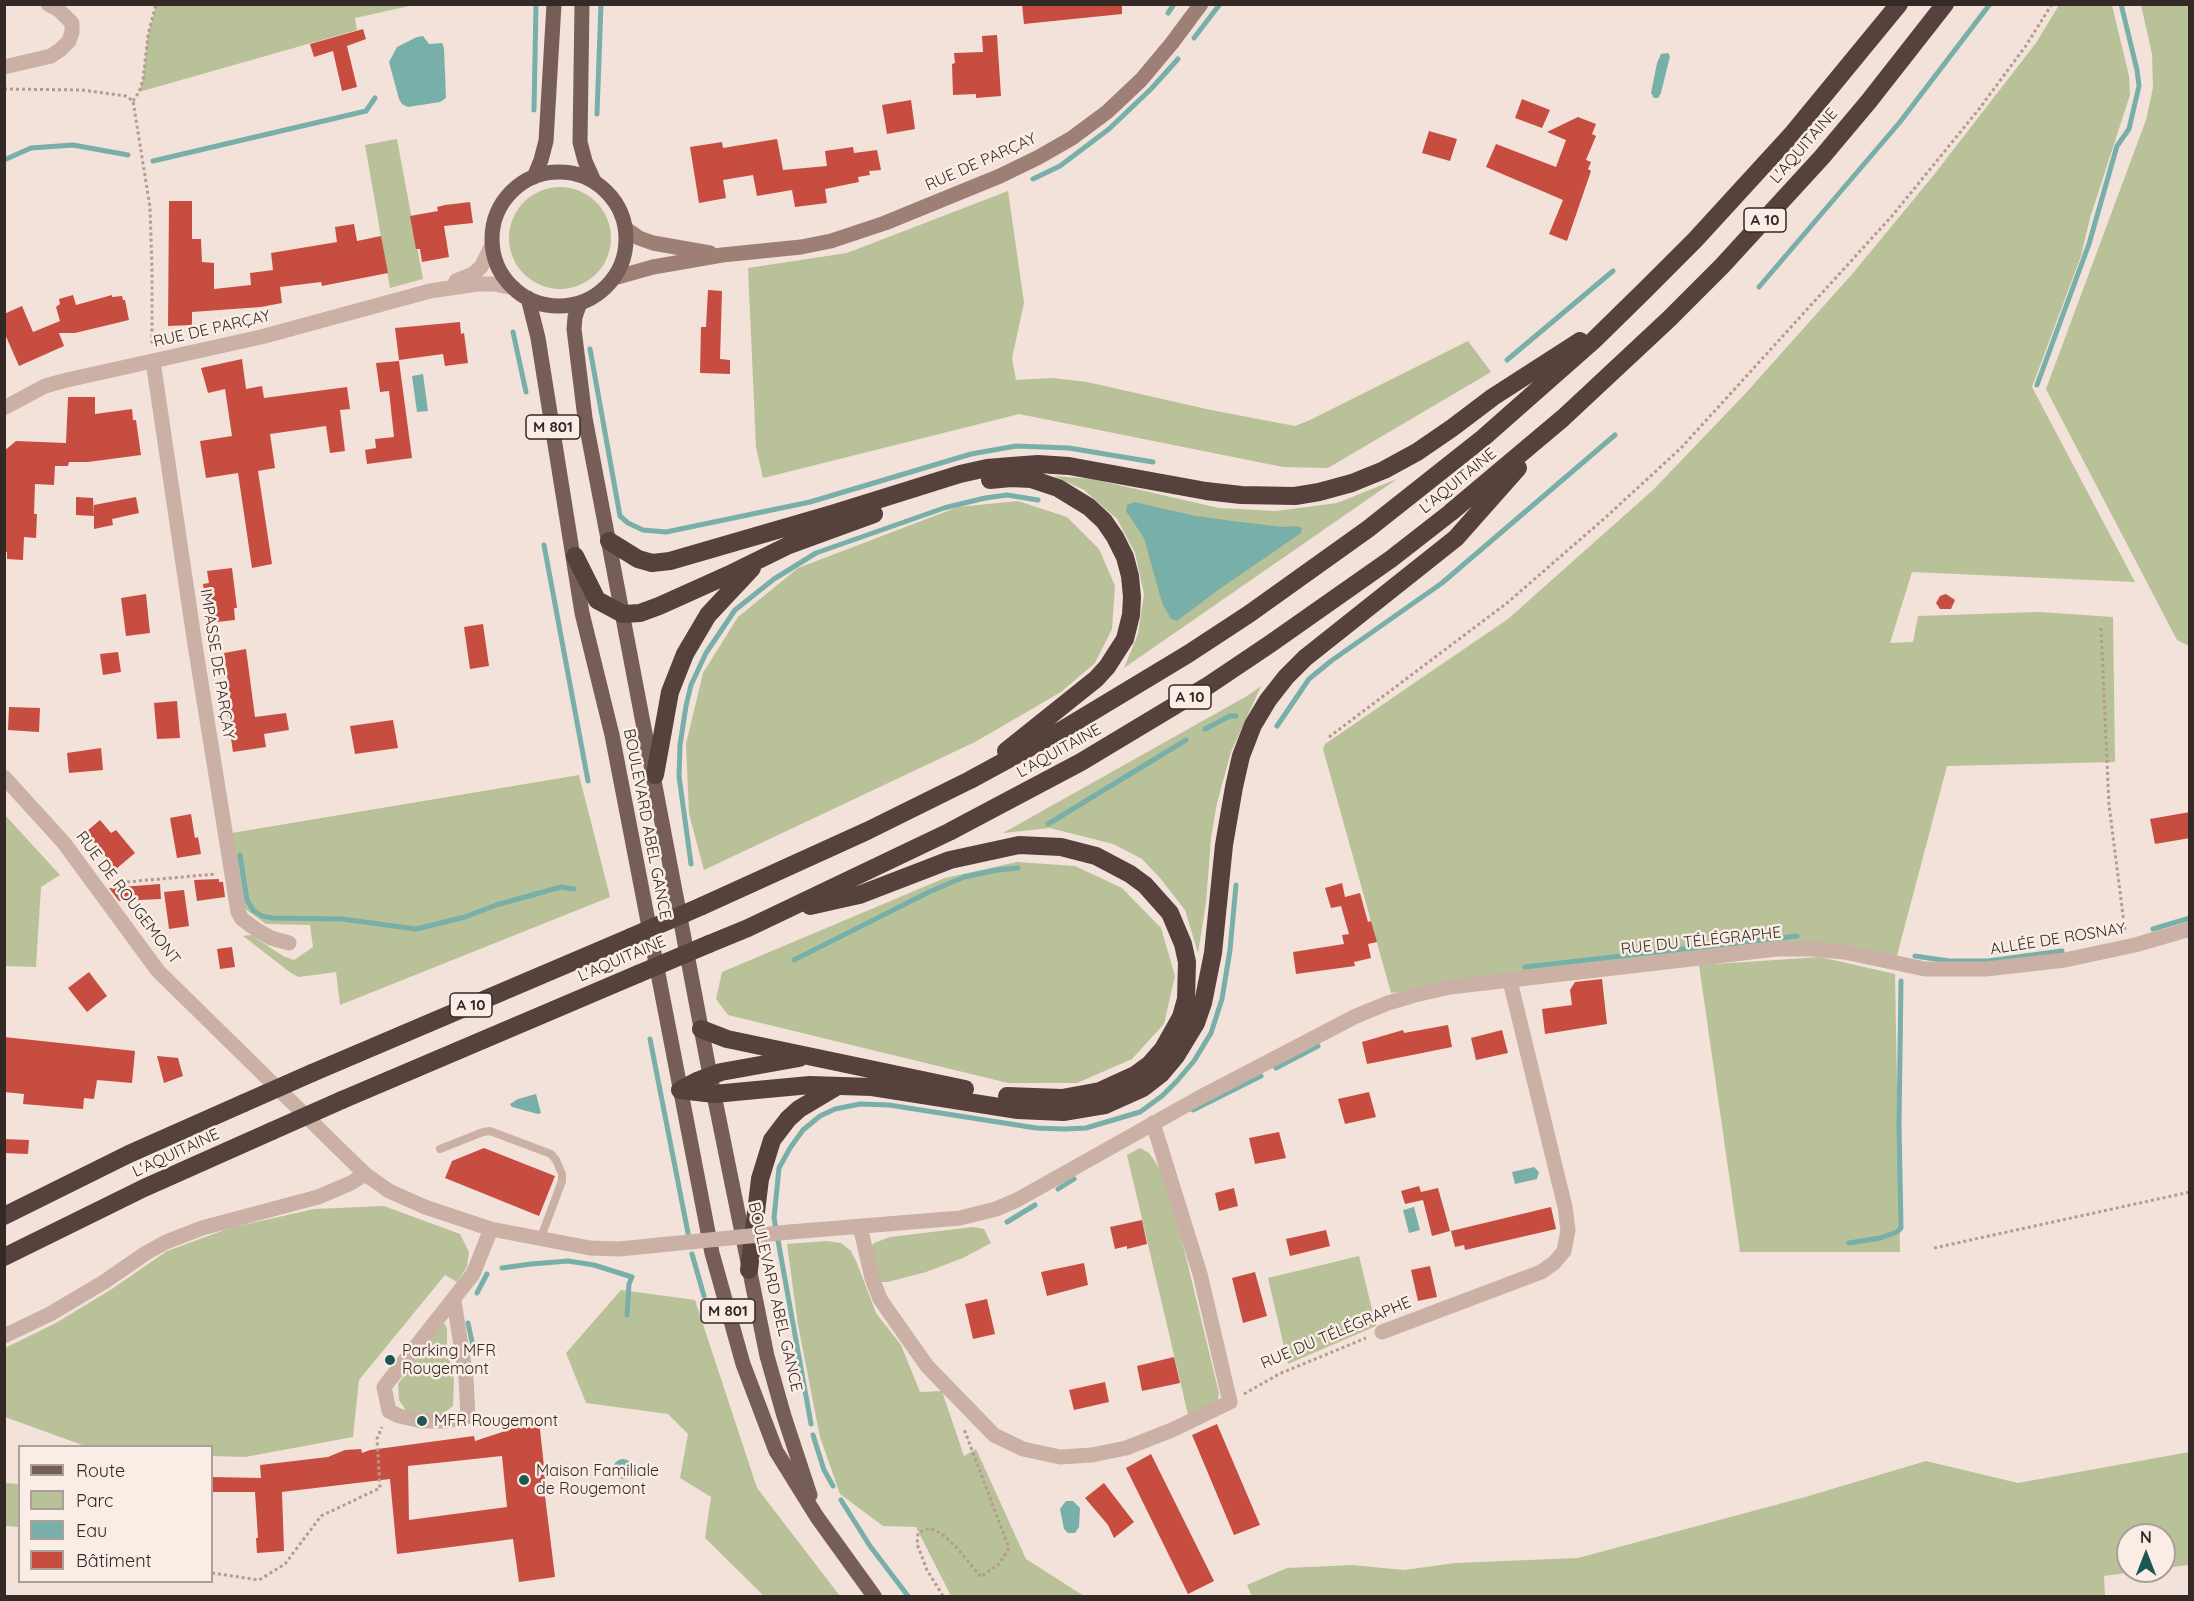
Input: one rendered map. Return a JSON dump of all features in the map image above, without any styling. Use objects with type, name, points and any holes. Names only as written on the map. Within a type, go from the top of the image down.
[{"type":"highway","name":"L'AQUITAINE","points":[[4,1216],[138,1150],[702,906],[867,831],[970,780],[1062,730],[1143,682],[1310,572],[1418,491],[1483,438],[1620,315],[1745,187],[1841,77],[1899,4]]},
{"type":"highway","name":"L'AQUITAINE","points":[[4,1257],[154,1184],[342,1100],[777,914],[950,832],[1090,756],[1209,685],[1288,632],[1450,513],[1563,417],[1669,319],[1766,219],[1869,101],[1945,4]]},
{"type":"highway","points":[[609,541],[638,559],[652,562],[670,561],[960,474],[987,468],[1038,464],[1069,466],[1206,491],[1241,495],[1295,496],[1319,492],[1352,483],[1417,452],[1494,397],[1620,315]]},
{"type":"highway","points":[[680,1090],[714,1094],[810,1085],[894,1089],[1018,1110],[1063,1112],[1105,1105],[1143,1088],[1161,1074],[1186,1042],[1203,1003],[1213,953],[1224,845],[1234,787],[1241,756],[1253,725],[1268,700],[1305,658],[1456,538],[1563,417]]},
{"type":"highway","points":[[574,556],[597,600],[623,614],[640,613],[789,545],[880,511],[962,486],[989,480],[1031,479],[1074,496],[1104,521],[1125,557],[1130,576],[1131,615],[1125,639],[1116,655],[1096,679],[970,780]]},
{"type":"highway","points":[[655,775],[670,692],[685,654],[708,615],[758,561]]},
{"type":"highway","points":[[701,1029],[727,1040],[954,1087],[1020,1098],[1062,1098],[1100,1091],[1119,1084],[1143,1070],[1172,1035],[1186,999],[1187,962],[1184,944],[1170,913],[1145,885],[1130,873],[1088,853],[1062,847],[1040,844],[1019,845],[975,853],[950,860],[859,895],[777,914]]},
{"type":"highway","points":[[680,1090],[710,1075],[810,1056]]},
{"type":"highway","points":[[749,1270],[760,1179],[772,1140],[799,1109],[838,1086]]},
{"type":"main road","points":[[534,177],[546,141],[554,4]]},
{"type":"main road","points":[[582,4],[580,142],[594,181],[620,209],[626,229],[623,260],[614,278],[599,293],[580,303],[559,306],[538,303],[528,298],[514,288],[499,269],[492,245],[494,224],[502,204],[515,188],[534,177],[570,172],[594,181]]},
{"type":"main road","name":"BOULEVARD ABEL GANCE","points":[[528,298],[538,338],[582,613],[612,735],[712,1253],[743,1364],[776,1451],[818,1517],[874,1596]]},
{"type":"main road","name":"BOULEVARD ABEL GANCE","points":[[580,303],[575,322],[576,356],[585,418],[655,775],[710,1075],[749,1270],[776,1390],[818,1517]]},
{"type":"street","points":[[4,67],[51,56],[69,41],[72,23],[59,10],[48,4]]},
{"type":"street","name":"RUE DE PARÇAY","points":[[614,278],[653,267],[722,255],[801,248],[831,241],[885,223],[1039,158],[1072,138],[1107,112],[1172,43],[1201,4]]},
{"type":"street","name":"RUE DE PARÇAY","points":[[626,229],[639,238],[653,243],[722,255]]},
{"type":"street","name":"RUE DE PARÇAY","points":[[4,408],[45,386],[261,337],[430,291],[473,274],[481,267],[492,245]]},
{"type":"street","name":"RUE DE PARÇAY","points":[[430,291],[477,284],[494,284],[514,288]]},
{"type":"street","name":"IMPASSE DE PARÇAY","points":[[153,361],[238,912],[242,918],[271,938],[289,943]]},
{"type":"street","name":"RUE DE ROUGEMONT","points":[[4,777],[64,843],[158,971],[329,1138]]},
{"type":"street","name":"ALLÉE DE ROSNAY","points":[[1895,963],[1925,969],[1986,969],[2066,960],[2127,947],[2190,929]]},
{"type":"street","name":"RUE DU TÉLÉGRAPHE","points":[[329,1138],[365,1174],[389,1191],[425,1207],[491,1229],[590,1248],[619,1249],[960,1218],[996,1209],[1017,1200],[1153,1123],[1356,1016],[1388,1003],[1450,987],[1777,950],[1844,952],[1895,963]]},
{"type":"street","name":"RUE DU TÉLÉGRAPHE","points":[[1382,1332],[1541,1272],[1554,1263],[1564,1251],[1568,1230],[1565,1207],[1510,981]]},
{"type":"street","points":[[860,1226],[872,1278],[884,1305],[927,1366],[994,1436],[1023,1449],[1047,1455],[1075,1457],[1126,1448],[1172,1430],[1230,1402],[1200,1274],[1153,1123]]},
{"type":"street","points":[[4,1336],[86,1293],[146,1253],[173,1239],[212,1225],[318,1197],[351,1183],[365,1174]]},
{"type":"street","points":[[454,1301],[466,1378],[468,1417],[447,1421],[422,1421],[399,1416],[389,1411],[384,1387],[473,1274],[491,1229]]},
{"type":"lane","points":[[440,1149],[490,1131],[551,1154],[562,1174],[562,1181],[540,1240]]},
{"type":"path","points":[[153,361],[150,207],[133,101],[143,80],[148,35],[156,4]]},
{"type":"path","points":[[1329,737],[1508,603],[1615,509],[1681,447],[1892,216],[1979,109],[2025,47],[2052,4]]},
{"type":"path","points":[[4,89],[82,90],[126,96],[133,101]]},
{"type":"path","points":[[2101,628],[2109,805],[2127,947]]},
{"type":"path","points":[[95,884],[232,873]]},
{"type":"path","points":[[1934,1248],[2190,1192]]},
{"type":"path","name":"RUE DU TÉLÉGRAPHE","points":[[1230,1402],[1279,1374],[1382,1332]]},
{"type":"path","points":[[213,1573],[259,1580],[285,1564],[321,1516],[380,1488],[377,1439],[389,1411]]},
{"type":"path","points":[[944,1596],[927,1570],[917,1544],[918,1533],[930,1528],[942,1534],[981,1577],[999,1564],[1009,1548],[963,1426]]},
{"type":"green space","points":[[156,4],[414,5],[355,18],[357,30],[139,92],[143,80],[148,35]]},
{"type":"green space","points":[[2059,5],[2112,5],[2129,76],[2130,95],[2090,218],[2081,256],[2032,387],[2135,582],[1912,572],[1890,643],[1913,642],[1918,616],[2039,612],[2113,617],[2115,762],[1947,766],[1895,963],[1830,944],[1454,983],[1391,993],[1323,749],[1325,744],[1508,619],[1653,490],[1745,394],[1853,273],[1933,176],[2036,43]]},
{"type":"green space","points":[[2141,5],[2189,5],[2189,646],[2177,640],[2046,389],[2146,120],[2153,88],[2152,54]]},
{"type":"green space","points":[[397,139],[423,279],[390,288],[365,145]]},
{"type":"green space","points":[[560,187],[579,191],[596,202],[607,219],[611,238],[607,257],[596,274],[579,285],[560,289],[541,285],[524,274],[513,257],[509,238],[513,219],[524,202],[541,191]]},
{"type":"green space","points":[[1008,191],[1024,303],[1012,358],[1016,380],[1053,378],[1087,382],[1295,426],[1468,341],[1491,372],[1328,468],[1283,467],[1019,414],[763,478],[756,447],[748,268],[847,253]]},
{"type":"green space","points":[[1054,476],[1092,479],[1219,508],[1276,511],[1337,503],[1397,479],[1124,668],[1138,634],[1144,594],[1135,553],[1117,519],[1084,490]]},
{"type":"green space","points":[[1018,501],[1067,517],[1099,549],[1115,586],[1112,629],[1095,663],[1061,692],[975,742],[704,870],[689,814],[686,744],[703,673],[738,617],[798,568],[958,507]]},
{"type":"green space","points":[[1261,686],[1231,752],[1217,803],[1198,953],[1185,910],[1142,859],[1113,844],[1050,828],[1003,833],[1247,696]]},
{"type":"green space","points":[[579,775],[610,897],[340,1005],[336,972],[299,977],[243,936],[251,935],[283,956],[294,960],[313,947],[310,925],[266,924],[241,906],[232,833]]},
{"type":"green space","points":[[4,814],[60,875],[41,887],[36,967],[5,966]]},
{"type":"green space","points":[[1017,862],[1075,866],[1122,888],[1161,928],[1175,976],[1164,1024],[1132,1059],[1077,1083],[1008,1083],[728,1015],[716,999],[722,972],[945,878]]},
{"type":"green space","points":[[1820,957],[1895,974],[1900,1252],[1740,1252],[1699,965]]},
{"type":"green space","points":[[1140,1148],[1149,1153],[1167,1186],[1219,1393],[1217,1404],[1189,1419],[1127,1155]]},
{"type":"green space","points":[[384,1206],[460,1234],[469,1252],[467,1267],[457,1282],[445,1275],[359,1380],[353,1437],[245,1457],[213,1456],[213,1445],[82,1445],[5,1417],[5,1348],[56,1323],[112,1289],[167,1251],[230,1228],[314,1209]]},
{"type":"green space","points":[[973,1227],[984,1229],[991,1243],[963,1258],[926,1272],[888,1282],[878,1280],[871,1246],[874,1243],[890,1237]]},
{"type":"green space","points":[[826,1241],[841,1243],[851,1251],[876,1313],[901,1345],[920,1392],[942,1391],[964,1456],[976,1449],[1026,1559],[1084,1596],[951,1596],[916,1527],[883,1526],[840,1494],[820,1437],[798,1325],[787,1244]]},
{"type":"green space","points":[[1359,1256],[1376,1326],[1288,1364],[1268,1278]]},
{"type":"green space","points":[[621,1290],[695,1300],[757,1488],[840,1596],[764,1596],[705,1538],[711,1497],[680,1478],[688,1434],[668,1414],[586,1403],[566,1353]]},
{"type":"green space","points":[[441,1324],[445,1324],[447,1329],[447,1346],[454,1380],[453,1406],[437,1415],[407,1412],[399,1400],[398,1384]]},
{"type":"green space","points":[[2189,1452],[2189,1565],[2176,1567],[2176,1523],[2116,1523],[2116,1574],[2104,1576],[2105,1596],[1252,1596],[1247,1585],[1287,1568],[1352,1565],[1404,1570],[1455,1563],[1578,1558],[1805,1497],[1926,1461],[2018,1483]]},
{"type":"green space","points":[[4,1483],[18,1484],[18,1527],[5,1526]]},
{"type":"water","points":[[423,36],[429,44],[442,43],[444,48],[446,98],[440,102],[408,107],[399,99],[389,62],[397,47]]},
{"type":"water","points":[[1668,53],[1670,56],[1661,93],[1658,98],[1654,98],[1651,93],[1657,63],[1661,54]]},
{"type":"water","points":[[423,374],[428,411],[417,412],[412,376]]},
{"type":"water","points":[[1134,502],[1196,516],[1302,528],[1301,533],[1177,621],[1171,619],[1162,603],[1144,538],[1126,511],[1127,505]]},
{"type":"water","points":[[536,1094],[541,1113],[512,1107],[510,1104],[518,1099]]},
{"type":"water","points":[[1534,1167],[1539,1172],[1537,1179],[1515,1184],[1512,1172]]},
{"type":"water","points":[[1414,1207],[1420,1230],[1409,1233],[1403,1210]]},
{"type":"water","points":[[623,1459],[630,1462],[633,1469],[630,1476],[623,1479],[616,1476],[613,1469],[616,1462]]},
{"type":"water","points":[[1066,1501],[1073,1501],[1080,1508],[1079,1527],[1075,1533],[1068,1533],[1064,1529],[1060,1509]]},
{"type":"building","points":[[1022,4],[1122,4],[1122,14],[1024,24]]},
{"type":"building","points":[[363,29],[366,39],[347,46],[357,87],[342,91],[333,51],[314,57],[310,44]]},
{"type":"building","points":[[997,35],[1001,96],[976,98],[976,94],[953,95],[954,53],[983,52],[982,36]]},
{"type":"building","points":[[1522,99],[1550,110],[1542,128],[1515,118]]},
{"type":"building","points":[[911,100],[915,129],[887,134],[882,105]]},
{"type":"building","points":[[1578,117],[1596,124],[1592,134],[1596,136],[1586,160],[1591,162],[1588,169],[1591,171],[1567,241],[1549,234],[1563,200],[1486,167],[1496,144],[1556,167],[1566,140],[1547,132]]},
{"type":"building","points":[[1429,131],[1457,139],[1450,161],[1422,153]]},
{"type":"building","points":[[777,139],[783,170],[827,166],[825,151],[853,147],[854,153],[877,150],[881,170],[869,171],[870,175],[858,177],[859,182],[825,189],[827,203],[795,207],[792,190],[757,196],[753,175],[723,180],[726,198],[699,203],[690,147],[722,142],[723,148]]},
{"type":"building","points":[[169,201],[192,201],[192,239],[201,239],[202,262],[214,263],[214,289],[251,285],[250,273],[273,270],[271,253],[337,242],[335,227],[354,224],[357,241],[381,236],[388,273],[322,286],[321,282],[280,287],[282,303],[261,307],[192,312],[192,325],[168,326]]},
{"type":"building","points":[[470,202],[473,223],[444,226],[449,257],[422,262],[420,249],[416,249],[410,216],[438,211],[437,207],[445,205]]},
{"type":"building","points":[[708,290],[722,291],[720,359],[730,360],[730,374],[700,373],[701,327],[706,327]]},
{"type":"building","points":[[73,295],[76,305],[112,295],[112,297],[122,296],[129,320],[75,333],[59,333],[64,346],[19,366],[4,332],[4,314],[22,306],[33,332],[60,321],[56,307],[60,304],[59,299]]},
{"type":"building","points":[[460,322],[461,334],[464,333],[468,363],[445,366],[443,354],[399,360],[395,328]]},
{"type":"building","points":[[242,359],[246,389],[262,386],[264,398],[347,387],[350,409],[340,410],[345,451],[330,453],[326,426],[270,434],[275,468],[258,471],[272,564],[252,568],[238,473],[206,478],[200,441],[232,436],[225,389],[208,393],[201,368]]},
{"type":"building","points":[[399,361],[412,458],[367,464],[365,450],[376,448],[375,439],[394,437],[389,391],[380,392],[376,363]]},
{"type":"building","points":[[68,397],[95,397],[95,414],[132,409],[133,420],[136,420],[141,455],[88,462],[69,462],[68,466],[55,466],[54,485],[35,484],[36,538],[24,537],[23,560],[7,559],[7,552],[4,552],[4,451],[16,441],[66,443]]},
{"type":"building","points":[[76,497],[93,498],[94,516],[76,515]]},
{"type":"building","points":[[136,497],[139,513],[112,519],[113,525],[94,529],[94,505]]},
{"type":"building","points":[[232,568],[237,608],[234,608],[235,620],[208,623],[203,584],[209,583],[207,571]]},
{"type":"building","points":[[146,594],[150,633],[126,636],[121,598]]},
{"type":"building","points":[[1946,594],[1955,600],[1951,609],[1940,609],[1936,603],[1940,596]]},
{"type":"building","points":[[483,624],[489,666],[470,669],[464,627]]},
{"type":"building","points":[[246,649],[255,717],[286,713],[289,730],[264,734],[266,747],[233,752],[226,705],[231,705],[224,653]]},
{"type":"building","points":[[118,652],[121,672],[103,675],[100,654]]},
{"type":"building","points":[[177,701],[180,738],[157,739],[154,703]]},
{"type":"building","points":[[9,707],[40,708],[39,732],[8,730]]},
{"type":"building","points":[[393,720],[398,748],[355,754],[350,726]]},
{"type":"building","points":[[101,748],[103,770],[69,773],[67,753]]},
{"type":"building","points":[[2190,812],[2190,838],[2155,844],[2150,819]]},
{"type":"building","points":[[191,814],[195,838],[198,837],[201,854],[177,858],[170,818]]},
{"type":"building","points":[[100,820],[111,833],[116,830],[135,853],[116,869],[86,832]]},
{"type":"building","points":[[219,879],[219,882],[223,882],[225,897],[197,901],[194,880]]},
{"type":"building","points":[[1342,883],[1345,897],[1360,893],[1368,922],[1371,921],[1377,942],[1368,944],[1371,958],[1354,962],[1355,966],[1296,974],[1293,952],[1344,944],[1342,935],[1349,934],[1341,906],[1331,908],[1325,888]]},
{"type":"building","points":[[160,884],[161,899],[119,901],[109,888]]},
{"type":"building","points":[[184,890],[189,926],[169,929],[164,892]]},
{"type":"building","points":[[232,947],[235,967],[220,969],[217,949]]},
{"type":"building","points":[[89,972],[107,996],[87,1012],[68,988]]},
{"type":"building","points":[[1602,979],[1607,1024],[1545,1034],[1542,1009],[1572,1005],[1570,990],[1575,982]]},
{"type":"building","points":[[1448,1025],[1452,1047],[1367,1064],[1362,1042],[1403,1030],[1404,1033]]},
{"type":"building","points":[[1502,1030],[1508,1053],[1476,1060],[1471,1038]]},
{"type":"building","points":[[4,1037],[135,1051],[132,1083],[97,1080],[94,1099],[84,1098],[83,1109],[23,1104],[24,1094],[4,1092]]},
{"type":"building","points":[[157,1056],[178,1058],[183,1076],[164,1083]]},
{"type":"building","points":[[1369,1092],[1376,1117],[1345,1124],[1338,1099]]},
{"type":"building","points":[[1279,1132],[1286,1158],[1255,1164],[1249,1138]]},
{"type":"building","points":[[4,1139],[29,1140],[28,1154],[4,1153]]},
{"type":"building","points":[[484,1148],[555,1176],[539,1216],[445,1178],[452,1161]]},
{"type":"building","points":[[1419,1186],[1421,1192],[1438,1188],[1450,1231],[1432,1236],[1423,1200],[1405,1204],[1401,1191]]},
{"type":"building","points":[[1234,1188],[1238,1206],[1219,1211],[1215,1193]]},
{"type":"building","points":[[1551,1207],[1556,1229],[1465,1250],[1464,1245],[1455,1247],[1451,1231]]},
{"type":"building","points":[[1142,1220],[1147,1244],[1127,1249],[1127,1246],[1115,1249],[1110,1227]]},
{"type":"building","points":[[1326,1230],[1330,1246],[1290,1256],[1286,1239]]},
{"type":"building","points":[[1084,1263],[1088,1285],[1047,1296],[1041,1272]]},
{"type":"building","points":[[1430,1266],[1437,1297],[1418,1301],[1411,1270]]},
{"type":"building","points":[[1255,1272],[1267,1316],[1243,1323],[1232,1278]]},
{"type":"building","points":[[987,1299],[995,1334],[973,1339],[965,1304]]},
{"type":"building","points":[[1174,1357],[1180,1383],[1142,1391],[1137,1366]]},
{"type":"building","points":[[1105,1382],[1109,1402],[1074,1410],[1069,1390]]},
{"type":"building","points":[[539,1420],[555,1577],[519,1582],[513,1539],[397,1554],[390,1479],[282,1492],[284,1551],[257,1553],[255,1492],[213,1492],[213,1477],[261,1478],[260,1465],[328,1457],[345,1450],[361,1449],[362,1453],[474,1436],[475,1441]],"holes":[[[502,1456],[507,1507],[409,1520],[408,1466]]]},
{"type":"building","points":[[1217,1424],[1260,1525],[1234,1535],[1192,1435]]},
{"type":"building","points":[[1151,1454],[1214,1581],[1188,1594],[1126,1468]]},
{"type":"building","points":[[1104,1483],[1134,1522],[1114,1538],[1108,1525],[1085,1498]]},
{"type":"waterway","points":[[534,110],[536,4]]},
{"type":"waterway","points":[[597,114],[601,4]]},
{"type":"waterway","points":[[1168,13],[1174,4]]},
{"type":"waterway","points":[[1194,38],[1220,4]]},
{"type":"waterway","points":[[1759,287],[1900,122],[1990,4]]},
{"type":"waterway","points":[[2037,385],[2089,244],[2117,146],[2129,129],[2139,86],[2121,4]]},
{"type":"waterway","points":[[1033,179],[1060,166],[1109,129],[1151,89],[1178,59]]},
{"type":"waterway","points":[[153,161],[366,111],[375,98]]},
{"type":"waterway","points":[[4,160],[31,148],[73,145],[128,155]]},
{"type":"waterway","points":[[1507,360],[1613,271]]},
{"type":"waterway","points":[[513,332],[526,392]]},
{"type":"waterway","points":[[590,349],[620,516],[628,523],[643,530],[666,532],[810,502],[971,454],[1016,446],[1069,448],[1153,462]]},
{"type":"waterway","points":[[1277,726],[1309,679],[1442,583],[1615,435]]},
{"type":"waterway","points":[[691,864],[679,776],[680,745],[686,706],[691,685],[706,653],[735,610],[774,579],[816,553],[944,508],[985,498],[1007,495],[1038,500]]},
{"type":"waterway","points":[[544,545],[588,781]]},
{"type":"waterway","points":[[1205,729],[1230,716],[1236,716]]},
{"type":"waterway","points":[[1048,824],[1186,740]]},
{"type":"waterway","points":[[240,855],[247,900],[253,910],[262,916],[272,918],[342,919],[416,929],[465,917],[496,905],[561,887],[574,889]]},
{"type":"waterway","points":[[794,960],[929,892],[964,877],[1018,868]]},
{"type":"waterway","points":[[811,1424],[774,1218],[779,1168],[803,1130],[820,1116],[835,1109],[860,1104],[889,1105],[1036,1128],[1065,1129],[1086,1128],[1140,1112],[1162,1096],[1177,1081],[1194,1061],[1211,1033],[1222,999],[1230,950],[1236,885]]},
{"type":"waterway","points":[[2153,929],[2190,918]]},
{"type":"waterway","points":[[1525,967],[1797,936]]},
{"type":"waterway","points":[[1915,956],[1949,961],[1988,961],[2062,951]]},
{"type":"waterway","points":[[1849,1243],[1880,1238],[1897,1232],[1901,1228],[1899,1124],[1901,981]]},
{"type":"waterway","points":[[650,1039],[688,1233]]},
{"type":"waterway","points":[[1276,1068],[1318,1046]]},
{"type":"waterway","points":[[1193,1110],[1261,1076]]},
{"type":"waterway","points":[[1058,1189],[1074,1179]]},
{"type":"waterway","points":[[1007,1222],[1035,1205]]},
{"type":"waterway","points":[[692,1254],[704,1296]]},
{"type":"waterway","points":[[502,1268],[568,1261],[594,1265],[632,1277],[629,1284],[627,1315]]},
{"type":"waterway","points":[[477,1293],[487,1274]]},
{"type":"waterway","points":[[468,1323],[474,1351]]},
{"type":"waterway","points":[[813,1435],[824,1470],[833,1486]]},
{"type":"waterway","points":[[841,1500],[870,1546],[908,1596]]},
{"type":"place","name":"Parking MFR Rougemont","points":[[390,1360]]},
{"type":"place","name":"MFR Rougemont","points":[[422,1421]]},
{"type":"place","name":"Maison Familiale de Rougemont","points":[[524,1480]]}]
